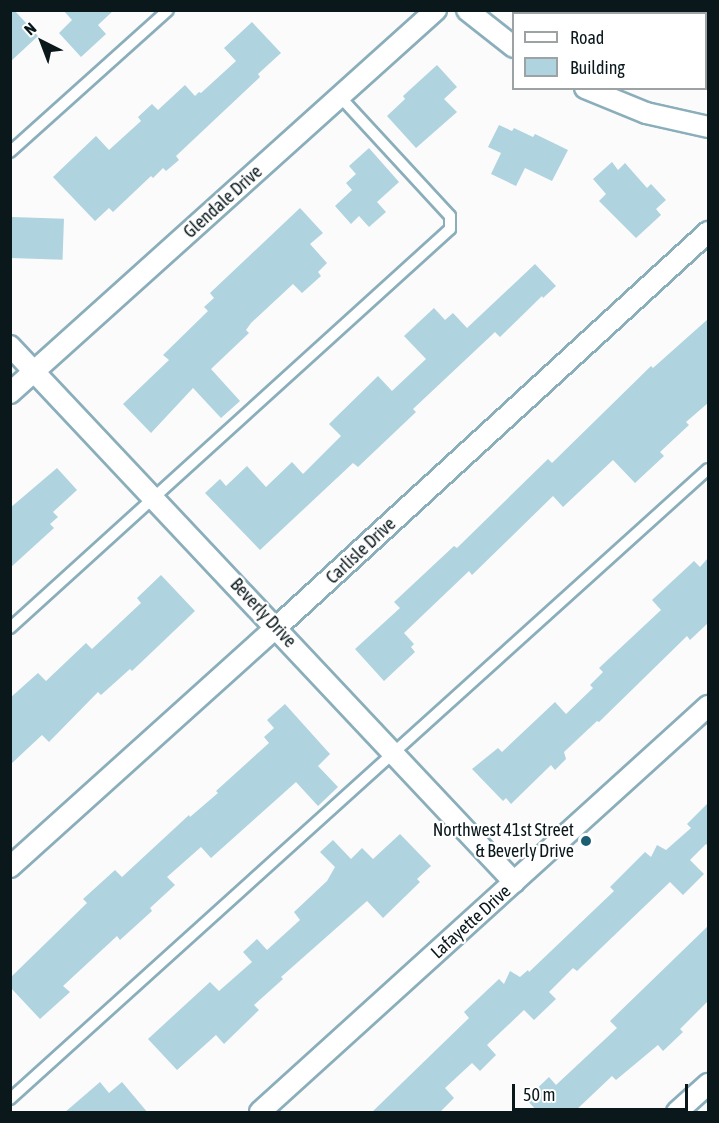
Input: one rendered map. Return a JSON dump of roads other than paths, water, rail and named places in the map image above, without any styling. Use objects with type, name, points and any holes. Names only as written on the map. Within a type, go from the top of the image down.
[{"type":"street","name":"Glendale Drive","points":[[10,393],[436,10]]},
{"type":"street","points":[[467,10],[512,46]]},
{"type":"street","points":[[590,90],[646,113],[708,127]]},
{"type":"street","name":"Carlisle Drive","points":[[10,867],[277,627],[708,232]]},
{"type":"street","name":"Beverly Drive","points":[[10,346],[277,627],[514,882]]},
{"type":"street","name":"Lafayette Drive","points":[[260,1113],[708,706]]},
{"type":"street","points":[[677,1113],[708,1084]]},
{"type":"lane","points":[[10,152],[168,10]]},
{"type":"lane","points":[[10,628],[450,229],[450,216],[340,97]]},
{"type":"lane","points":[[10,1099],[708,469]]},
{"type":"place","name":"Northwest 41st Street & Beverly Drive","points":[[586,841]]}]
